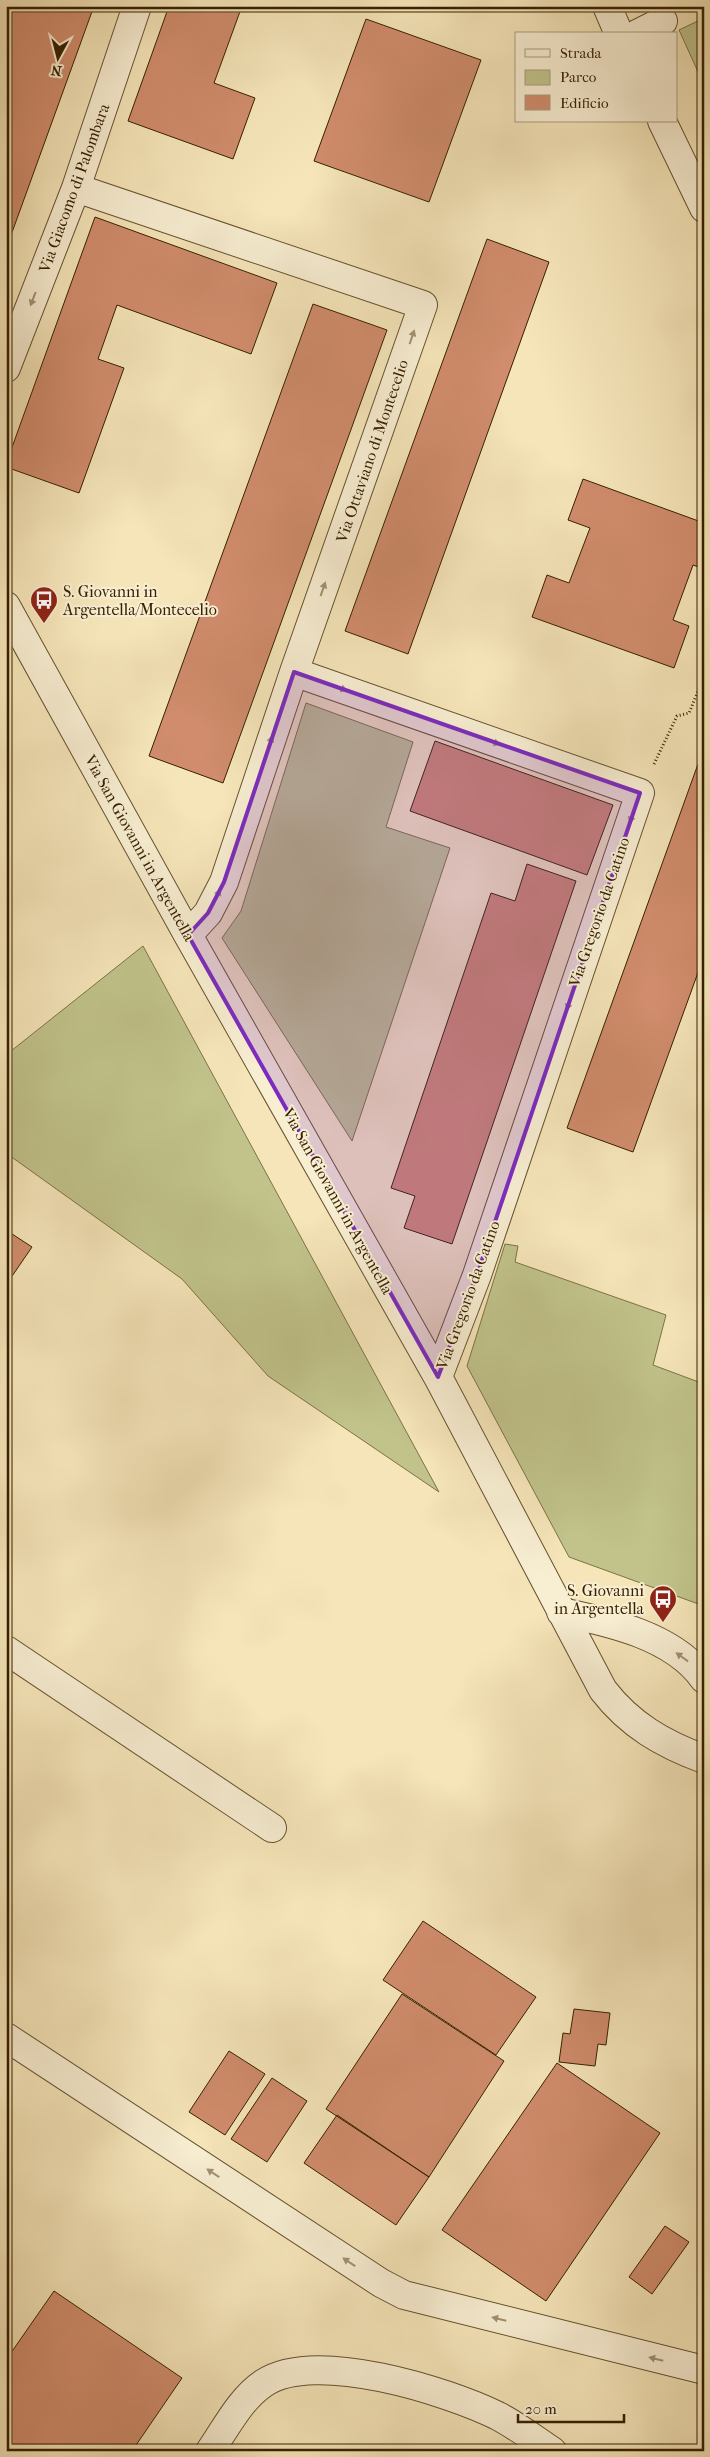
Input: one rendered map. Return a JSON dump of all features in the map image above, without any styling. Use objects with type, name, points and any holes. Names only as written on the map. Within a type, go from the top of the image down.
[{"type":"street","name":"Via Giacomo di Palombara","points":[[6,368],[76,188],[137,6]]},
{"type":"street","points":[[606,6],[618,32]]},
{"type":"street","points":[[641,32],[663,21]]},
{"type":"street","points":[[662,122],[704,208]]},
{"type":"street","name":"Via Ottaviano di Montecelio","points":[[76,188],[423,305],[294,672],[224,882],[208,913],[188,935]]},
{"type":"street","name":"Via San Giovanni in Argentella","points":[[6,606],[188,935],[438,1377],[594,1674],[615,1706],[638,1727],[704,1759]]},
{"type":"street","points":[[294,672],[640,792]]},
{"type":"street","name":"Via Gregorio da Catino","points":[[438,1377],[477,1275],[640,792]]},
{"type":"street","points":[[561,1612],[619,1627],[654,1641],[690,1662],[704,1679]]},
{"type":"street","points":[[6,1650],[272,1828]]},
{"type":"street","points":[[6,2038],[381,2283],[404,2294],[704,2370]]},
{"type":"street","points":[[210,2451],[235,2413],[266,2382],[292,2373],[328,2371],[366,2374],[436,2391],[498,2416],[552,2451]]},
{"type":"path","points":[[640,792],[677,716],[689,713],[704,677]]},
{"type":"highlighted area","points":[[294,672],[640,793],[477,1275],[438,1377],[188,935],[208,913],[224,882]]},
{"type":"green space","points":[[704,18],[704,85],[679,30]]},
{"type":"green space","points":[[306,703],[413,742],[386,827],[450,848],[352,1141],[222,938],[241,911]]},
{"type":"green space","points":[[143,946],[439,1492],[268,1376],[182,1279],[6,1153],[6,1055]]},
{"type":"green space","points":[[505,1244],[518,1246],[515,1262],[666,1315],[653,1365],[704,1384],[704,1606],[569,1557],[467,1366]]},
{"type":"building","points":[[9,6],[94,6],[6,249],[6,13]]},
{"type":"building","points":[[169,6],[242,6],[214,83],[255,98],[233,159],[128,121]]},
{"type":"building","points":[[366,19],[481,60],[429,202],[314,161]]},
{"type":"building","points":[[95,217],[277,283],[251,354],[117,305],[98,359],[124,368],[79,493],[6,467],[6,464]]},
{"type":"building","points":[[487,239],[549,262],[408,654],[345,631]]},
{"type":"building","points":[[313,304],[387,330],[223,783],[149,756]]},
{"type":"building","points":[[583,479],[704,523],[704,569],[693,565],[673,620],[689,626],[674,668],[532,617],[547,575],[569,583],[590,528],[568,520]]},
{"type":"building","points":[[435,741],[613,805],[587,875],[410,811]]},
{"type":"building","points":[[698,764],[704,766],[704,956],[633,1152],[567,1128]]},
{"type":"building","points":[[527,864],[576,881],[452,1244],[404,1228],[415,1196],[391,1188],[491,893],[515,901]]},
{"type":"building","points":[[6,1230],[32,1247],[6,1285]]},
{"type":"building","points":[[423,1921],[536,1997],[496,2055],[383,1980]]},
{"type":"building","points":[[402,1994],[504,2061],[429,2177],[326,2109]]},
{"type":"building","points":[[574,2009],[610,2013],[606,2045],[598,2044],[595,2066],[559,2062],[563,2033],[570,2034]]},
{"type":"building","points":[[229,2051],[265,2074],[225,2135],[189,2112]]},
{"type":"building","points":[[557,2063],[660,2133],[546,2301],[442,2230]]},
{"type":"building","points":[[272,2078],[307,2101],[267,2162],[231,2139]]},
{"type":"building","points":[[337,2115],[429,2177],[396,2225],[304,2163]]},
{"type":"building","points":[[665,2226],[689,2242],[652,2294],[629,2277]]},
{"type":"building","points":[[54,2291],[182,2378],[132,2451],[6,2451],[6,2360]]},
{"type":"place","name":"S. Giovanni in Argentella/Montecelio","points":[[44,624]]},
{"type":"place","name":"S. Giovanni in Argentella","points":[[663,1623]]}]
